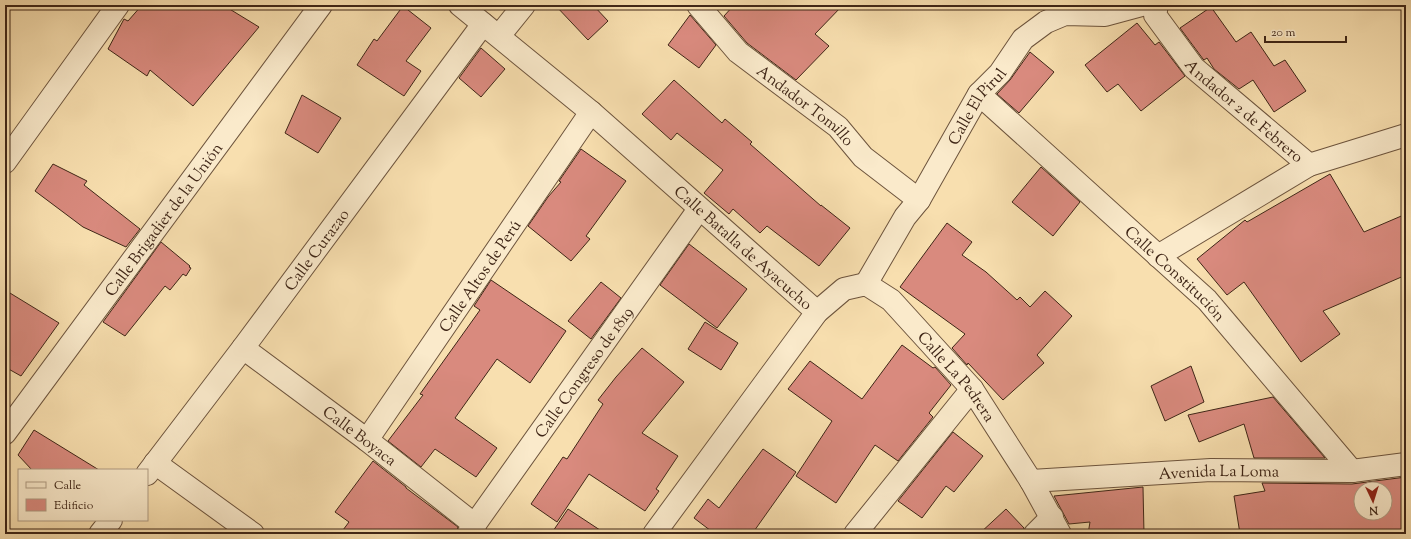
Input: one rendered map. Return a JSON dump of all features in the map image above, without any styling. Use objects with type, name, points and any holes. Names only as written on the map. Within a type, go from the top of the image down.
[{"type":"street","points":[[5,162],[118,5]]},
{"type":"street","name":"Calle Brigadier de la Unión","points":[[5,433],[321,5]]},
{"type":"street","name":"Calle Batalla de Ayacucho","points":[[460,5],[591,112],[817,312],[654,534]]},
{"type":"street","name":"Calle Curazao","points":[[151,469],[243,348],[491,30],[524,5]]},
{"type":"street","name":"Andador Tomillo","points":[[698,5],[738,52],[838,127],[863,157],[919,200]]},
{"type":"street","name":"Calle El Pirul","points":[[866,284],[905,218],[919,200],[979,94],[1000,73],[1023,40],[1046,22],[1065,14],[1105,16],[1142,5]]},
{"type":"street","name":"Andador 2 de Febrero","points":[[1157,5],[1155,16],[1194,68],[1309,165],[1158,256]]},
{"type":"street","name":"Calle Constitución","points":[[979,94],[1207,300],[1352,471]]},
{"type":"street","name":"Calle Altos de Perú","points":[[367,440],[591,112]]},
{"type":"street","points":[[1309,165],[1406,135]]},
{"type":"street","name":"Calle Congreso de 1819","points":[[472,530],[699,209]]},
{"type":"street","points":[[817,312],[844,289],[866,284]]},
{"type":"street","name":"Calle La Pedrera","points":[[866,284],[891,300],[972,389],[1032,481],[1056,526]]},
{"type":"street","name":"Calle Boyaca","points":[[243,348],[367,440],[472,530]]},
{"type":"street","points":[[855,534],[972,389]]},
{"type":"street","name":"Avenida La Loma","points":[[1032,481],[1211,470],[1352,471],[1406,464]]},
{"type":"street","points":[[151,469],[253,534]]},
{"type":"street","points":[[100,534],[110,521]]},
{"type":"street","points":[[1035,534],[1056,526]]},
{"type":"building","points":[[142,5],[223,5],[259,27],[193,106],[150,70],[147,76],[108,49],[124,19],[128,21]]},
{"type":"building","points":[[555,5],[593,5],[608,21],[588,40]]},
{"type":"building","points":[[734,5],[843,5],[815,34],[829,46],[796,80],[747,43],[724,16]]},
{"type":"building","points":[[403,6],[431,28],[406,61],[421,71],[404,96],[357,65],[374,39],[377,41]]},
{"type":"building","points":[[1211,7],[1236,42],[1251,32],[1274,66],[1285,60],[1306,91],[1274,112],[1253,80],[1239,89],[1214,69],[1207,58],[1204,60],[1203,59],[1180,28]]},
{"type":"building","points":[[690,15],[716,45],[699,68],[668,45]]},
{"type":"building","points":[[1137,23],[1155,45],[1159,42],[1185,76],[1141,111],[1118,84],[1107,92],[1085,65]]},
{"type":"building","points":[[481,48],[505,69],[481,97],[459,78]]},
{"type":"building","points":[[1030,52],[1054,72],[1019,113],[997,94],[1010,80]]},
{"type":"building","points":[[674,80],[722,123],[725,119],[752,142],[750,144],[821,206],[850,228],[819,266],[767,226],[760,233],[733,209],[729,214],[704,193],[723,170],[677,133],[671,140],[642,114]]},
{"type":"building","points":[[302,95],[341,118],[318,153],[285,133]]},
{"type":"building","points":[[581,149],[626,181],[586,236],[590,239],[571,261],[528,226],[548,197],[561,182],[559,181]]},
{"type":"building","points":[[53,164],[87,181],[84,185],[140,229],[126,247],[83,227],[35,191]]},
{"type":"building","points":[[1041,167],[1080,202],[1053,236],[1012,202]]},
{"type":"building","points":[[1330,174],[1364,232],[1406,214],[1406,275],[1323,311],[1340,334],[1301,362],[1244,282],[1227,295],[1197,259],[1245,220],[1247,222]]},
{"type":"building","points":[[947,223],[972,242],[962,255],[986,272],[1017,300],[1020,297],[1030,307],[1045,291],[1072,316],[1037,355],[1044,363],[1003,400],[952,348],[965,334],[900,287]]},
{"type":"building","points":[[161,242],[191,268],[186,276],[183,274],[170,290],[165,286],[125,336],[103,322]]},
{"type":"building","points":[[689,244],[747,289],[717,328],[660,285]]},
{"type":"building","points":[[491,280],[566,331],[530,383],[497,359],[455,418],[497,448],[476,477],[435,449],[421,467],[388,441],[423,395],[420,394],[480,310],[474,306]]},
{"type":"building","points":[[601,282],[621,298],[591,339],[568,321]]},
{"type":"building","points":[[5,290],[59,323],[21,376],[5,367]]},
{"type":"building","points":[[705,322],[738,343],[721,370],[688,349]]},
{"type":"building","points":[[902,345],[933,368],[935,367],[951,385],[929,413],[933,417],[898,461],[875,445],[836,503],[796,476],[832,421],[788,389],[810,361],[862,399]]},
{"type":"building","points":[[642,348],[684,382],[642,433],[678,456],[656,489],[659,491],[645,511],[589,474],[557,522],[531,504],[563,457],[567,459],[603,404],[598,400]]},
{"type":"building","points":[[1191,366],[1204,402],[1165,421],[1151,386]]},
{"type":"building","points":[[1273,397],[1325,458],[1254,458],[1244,424],[1199,442],[1188,415]]},
{"type":"building","points":[[34,430],[97,469],[31,469],[18,455]]},
{"type":"building","points":[[953,432],[983,456],[954,492],[946,486],[922,518],[898,501]]},
{"type":"building","points":[[763,449],[796,472],[752,534],[715,534],[694,518],[708,499],[719,508]]},
{"type":"building","points":[[373,461],[458,527],[456,534],[340,534],[349,522],[335,512]]},
{"type":"building","points":[[1406,477],[1406,529],[1399,530],[1400,534],[1240,534],[1234,496],[1265,491],[1262,483],[1353,484],[1353,521],[1393,521],[1393,481],[1375,481]]},
{"type":"building","points":[[1143,487],[1144,534],[1088,534],[1090,522],[1069,524],[1054,496]]},
{"type":"building","points":[[568,509],[606,534],[551,534]]},
{"type":"building","points":[[1006,509],[1024,528],[1023,534],[979,534]]}]
